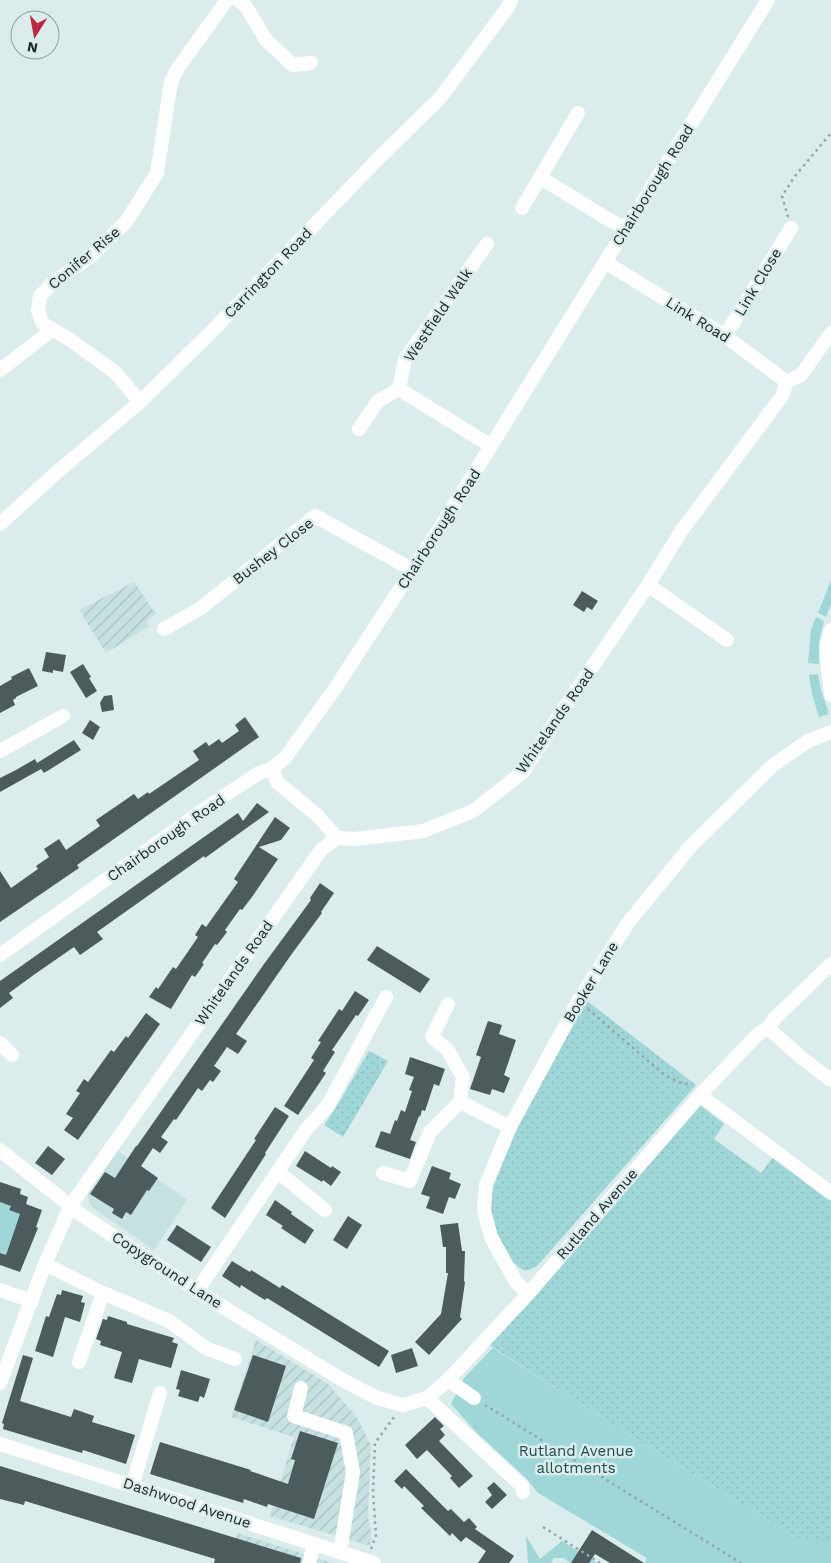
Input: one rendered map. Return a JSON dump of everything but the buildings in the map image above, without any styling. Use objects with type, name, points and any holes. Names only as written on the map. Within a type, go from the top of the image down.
[{"type":"street","name":"Conifer Rise","points":[[140,402],[116,373],[70,339],[43,324],[38,311],[40,296],[53,283],[92,255],[126,222],[157,173],[171,82],[178,68],[227,0]]},
{"type":"street","points":[[238,0],[245,5],[266,40],[293,65],[310,64]]},
{"type":"street","name":"Carrington Road","points":[[0,524],[56,473],[140,402],[440,98],[508,7],[511,0]]},
{"type":"street","name":"Chairborough Road","points":[[0,955],[206,808],[259,773],[273,768],[284,758],[336,687],[413,570],[492,446],[768,0]]},
{"type":"street","points":[[522,208],[578,113]]},
{"type":"street","points":[[541,178],[611,222],[626,228]]},
{"type":"street","name":"Link Close","points":[[725,336],[791,228]]},
{"type":"street","name":"Westfield Walk","points":[[398,389],[405,359],[487,244]]},
{"type":"street","name":"Link Road","points":[[605,262],[725,336],[787,382]]},
{"type":"street","points":[[0,370],[52,330]]},
{"type":"street","name":"Whitelands Road","points":[[0,1383],[45,1264],[71,1205],[316,856],[337,838],[355,839],[423,831],[473,811],[523,772],[648,585],[682,530],[782,396],[787,382],[800,374],[831,333]]},
{"type":"street","points":[[359,429],[378,402],[398,389],[492,446]]},
{"type":"street","name":"Bushey Close","points":[[164,630],[201,608],[316,516],[413,570]]},
{"type":"street","points":[[648,585],[727,640]]},
{"type":"street","points":[[831,630],[826,649],[831,695]]},
{"type":"street","points":[[0,751],[63,716]]},
{"type":"street","name":"Booker Lane","points":[[528,1294],[516,1282],[492,1237],[484,1210],[486,1185],[510,1127],[580,998],[628,923],[640,908],[690,847],[772,766],[808,741],[831,732]]},
{"type":"street","points":[[273,768],[277,782],[318,816],[337,838]]},
{"type":"street","name":"Rutland Avenue","points":[[341,1379],[377,1398],[403,1404],[427,1398],[448,1380],[528,1294],[701,1094],[758,1034],[768,1028],[775,1018],[831,964]]},
{"type":"street","points":[[197,1291],[305,1131],[328,1105],[386,997]]},
{"type":"street","points":[[383,1173],[410,1181],[430,1132],[460,1102],[464,1077],[446,1049],[432,1037],[448,1004]]},
{"type":"street","points":[[768,1028],[803,1059],[831,1080]]},
{"type":"street","points":[[0,1043],[12,1055]]},
{"type":"street","points":[[701,1094],[831,1193]]},
{"type":"street","points":[[460,1102],[510,1127]]},
{"type":"street","name":"Copyground Lane","points":[[0,1150],[83,1216],[197,1291],[341,1379]]},
{"type":"street","points":[[278,1172],[325,1210]]},
{"type":"street","points":[[45,1264],[103,1294],[169,1321],[206,1348],[235,1359]]},
{"type":"street","points":[[0,1290],[32,1301]]},
{"type":"street","points":[[78,1362],[103,1294]]},
{"type":"street","points":[[448,1380],[474,1398]]},
{"type":"street","points":[[301,1388],[294,1416],[346,1434],[353,1472],[340,1552]]},
{"type":"street","points":[[132,1486],[160,1393]]},
{"type":"street","points":[[427,1398],[522,1486],[523,1492]]},
{"type":"street","name":"Dashwood Avenue","points":[[0,1444],[370,1562]]},
{"type":"street","points":[[309,1563],[314,1544]]},
{"type":"path","points":[[791,228],[782,196],[795,176],[831,134]]},
{"type":"path","points":[[588,1009],[662,1072],[678,1082],[689,1084],[701,1094]]},
{"type":"path","points":[[474,1398],[741,1563]]},
{"type":"path","points":[[370,1562],[376,1535],[373,1492],[375,1443],[403,1404]]},
{"type":"path","points":[[543,1527],[598,1562]]},
{"type":"shaded area","points":[[134,582],[156,614],[146,621],[149,626],[106,653],[79,610]]},
{"type":"shaded area","points":[[118,1151],[187,1200],[154,1250],[90,1204],[87,1192],[102,1169]]},
{"type":"shaded area","points":[[256,1340],[328,1384],[356,1416],[371,1445],[368,1517],[371,1532],[370,1546],[270,1516],[294,1437],[231,1417]]},
{"type":"shaded area","points":[[237,1533],[333,1563],[229,1563]]},
{"type":"green space","points":[[831,580],[831,604],[826,617],[818,613]]},
{"type":"green space","points":[[816,617],[824,621],[819,641],[819,664],[808,663],[811,629]]},
{"type":"green space","points":[[818,674],[829,714],[819,717],[809,675]]},
{"type":"green space","points":[[587,1001],[696,1085],[538,1265],[530,1270],[524,1270],[518,1267],[512,1260],[500,1241],[491,1220],[488,1197],[493,1177],[569,1020]]},
{"type":"green space","points":[[369,1051],[388,1061],[343,1137],[324,1125]]},
{"type":"green space","points":[[700,1105],[724,1124],[714,1139],[761,1173],[773,1157],[831,1199],[831,1539],[799,1539],[615,1426],[488,1344]]},
{"type":"green space","points":[[0,1202],[12,1202],[9,1210],[23,1215],[13,1235],[9,1257],[0,1253]]},
{"type":"green space","name":"Rutland Avenue allotments","points":[[493,1348],[615,1426],[799,1539],[831,1539],[831,1563],[645,1563],[647,1558],[538,1493],[527,1479],[477,1433],[451,1404],[464,1378]]},
{"type":"green space","points":[[526,1536],[540,1559],[562,1541],[597,1563],[589,1563],[577,1555],[571,1563],[563,1558],[554,1558],[551,1563],[528,1563]]}]
